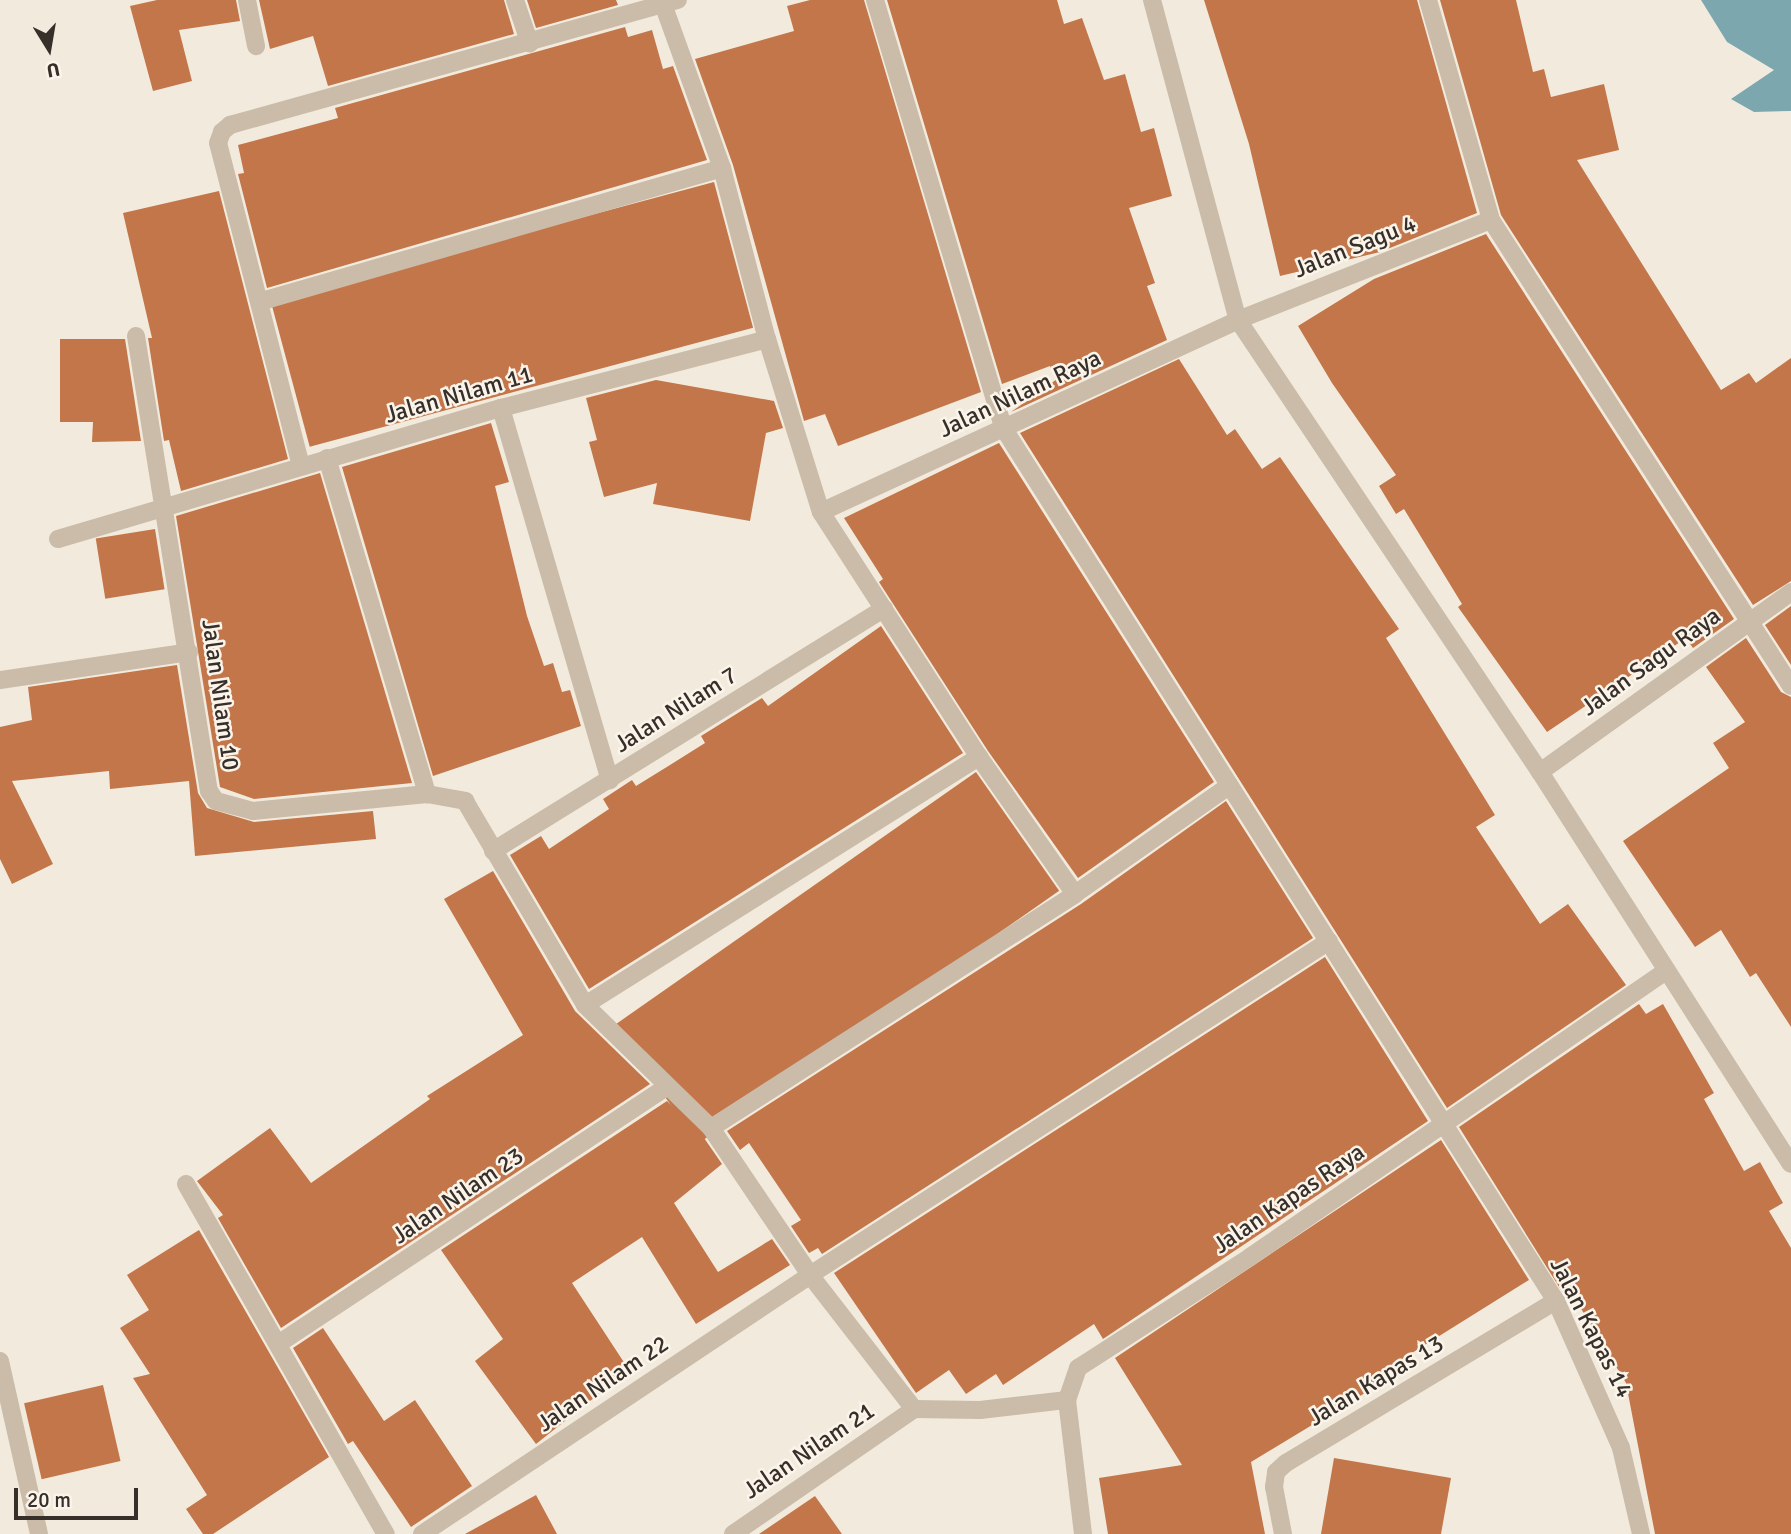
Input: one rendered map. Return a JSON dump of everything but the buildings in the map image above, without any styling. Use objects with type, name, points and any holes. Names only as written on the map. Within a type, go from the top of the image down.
[{"type":"street","points":[[247,0],[256,46]]},
{"type":"street","points":[[515,0],[530,44]]},
{"type":"street","name":"Jalan Kapas 14","points":[[875,0],[1004,429],[1556,1301],[1621,1448],[1641,1534]]},
{"type":"street","points":[[1152,0],[1238,320],[1540,772],[1791,1164]]},
{"type":"street","points":[[1427,0],[1491,220],[1791,686]]},
{"type":"street","points":[[301,466],[262,301],[218,143],[230,124],[530,44],[670,2],[722,168],[766,339],[821,512],[979,757],[1075,894]]},
{"type":"street","points":[[262,301],[722,168]]},
{"type":"street","name":"Jalan Sagu 4","points":[[1238,320],[1491,220]]},
{"type":"street","name":"Jalan Nilam Raya","points":[[821,512],[1238,320]]},
{"type":"street","name":"Jalan Nilam 10","points":[[136,336],[167,508],[209,791],[216,801],[253,811],[427,794]]},
{"type":"street","name":"Jalan Nilam 11","points":[[58,539],[501,408],[766,339]]},
{"type":"street","points":[[501,408],[610,780]]},
{"type":"street","points":[[327,458],[427,794],[465,801],[585,1005],[665,1088],[711,1128],[810,1275],[914,1409],[980,1410],[1067,1400]]},
{"type":"street","name":"Jalan Sagu Raya","points":[[1540,772],[1791,592]]},
{"type":"street","name":"Jalan Nilam 7","points":[[494,851],[884,608]]},
{"type":"street","points":[[0,680],[190,652]]},
{"type":"street","points":[[585,1005],[979,757]]},
{"type":"street","points":[[711,1128],[1075,894],[1230,785]]},
{"type":"street","name":"Jalan Nilam 22","points":[[422,1534],[810,1275],[1329,941]]},
{"type":"street","name":"Jalan Kapas Raya","points":[[1083,1534],[1067,1400],[1078,1368],[1250,1257],[1442,1122],[1666,971]]},
{"type":"street","name":"Jalan Nilam 23","points":[[278,1344],[665,1088]]},
{"type":"street","points":[[186,1184],[386,1534]]},
{"type":"street","name":"Jalan Kapas 13","points":[[1283,1534],[1274,1487],[1276,1472],[1286,1463],[1556,1301]]},
{"type":"street","points":[[0,1361],[38,1534]]},
{"type":"street","name":"Jalan Nilam 21","points":[[733,1534],[914,1409]]},
{"type":"water","points":[[1701,0],[1791,0],[1791,111],[1754,112],[1731,99],[1774,70],[1727,42]]}]
